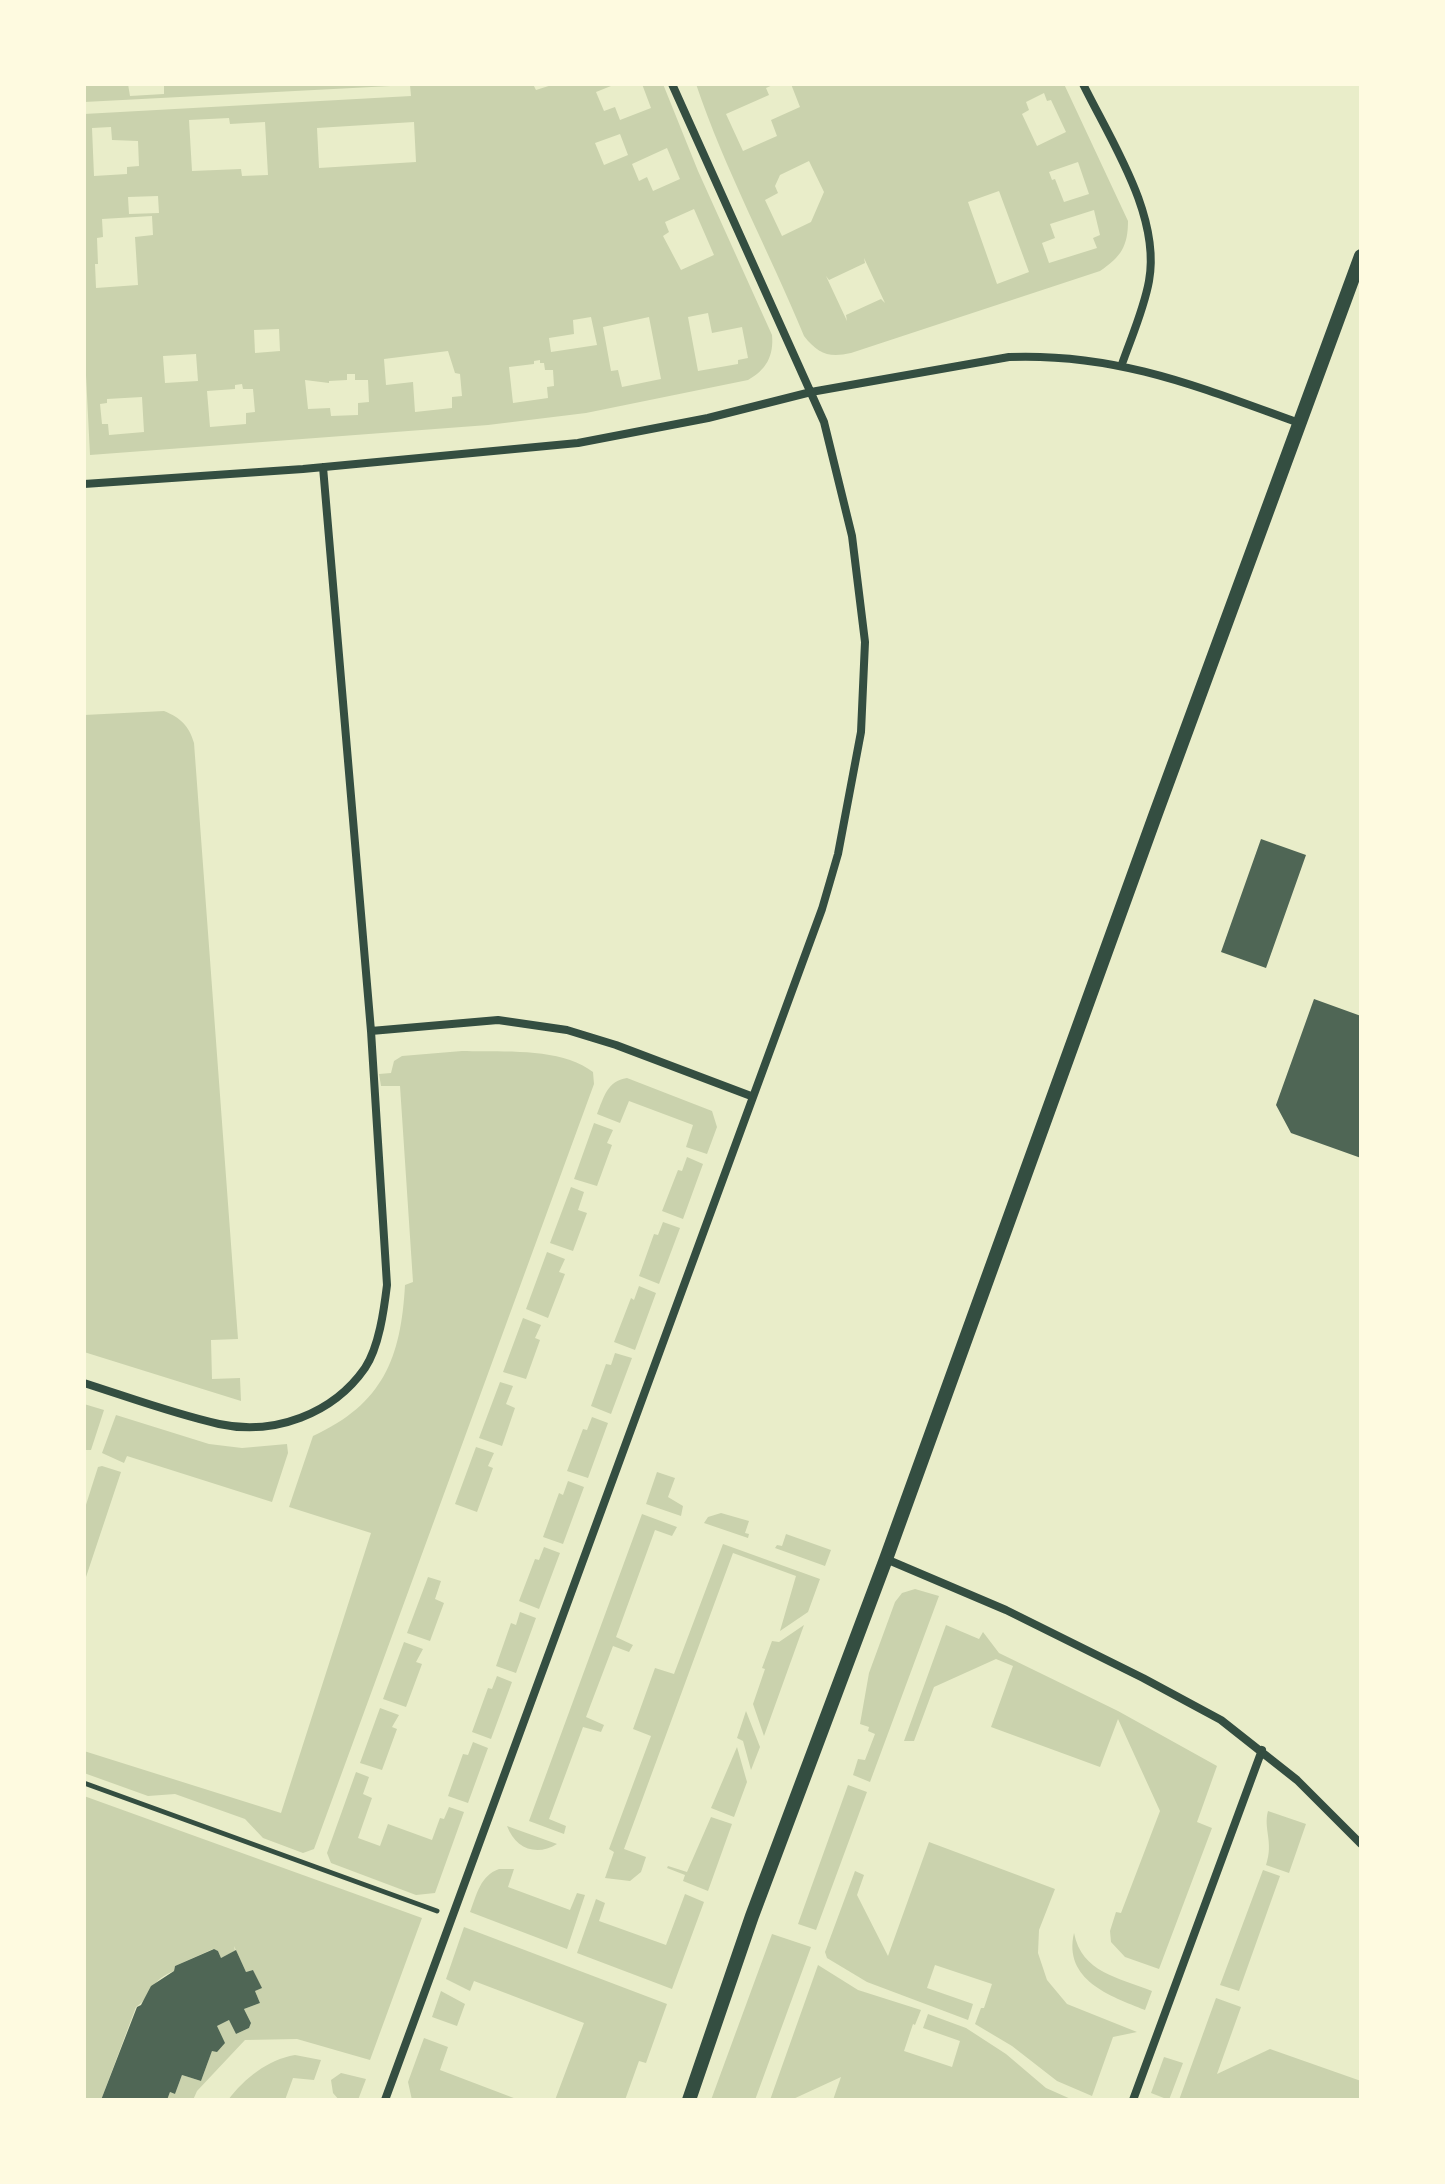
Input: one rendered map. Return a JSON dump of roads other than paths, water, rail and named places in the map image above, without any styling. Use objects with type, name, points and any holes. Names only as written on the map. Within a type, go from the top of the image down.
[{"type":"street","points":[[385,2100],[822,909],[838,854],[861,732],[865,642],[852,536],[824,422],[672,84]]},
{"type":"street","points":[[1083,84],[1141,203],[1149,242],[1149,280],[1122,364]]},
{"type":"street","points":[[689,2100],[752,1916],[886,1559],[1361,256]]},
{"type":"street","points":[[84,484],[323,467],[578,443],[708,418],[811,392],[1009,357],[1040,356],[1122,364],[1170,377],[1299,423]]},
{"type":"street","points":[[84,1383],[222,1425],[266,1426],[304,1418],[339,1398],[366,1366],[383,1318],[387,1285],[371,1031],[323,467]]},
{"type":"street","points":[[371,1031],[498,1020],[567,1030],[616,1045],[751,1096]]},
{"type":"street","points":[[886,1559],[1006,1610],[1221,1720],[1297,1780],[1361,1844]]},
{"type":"street","points":[[1133,2100],[1262,1750]]}]
